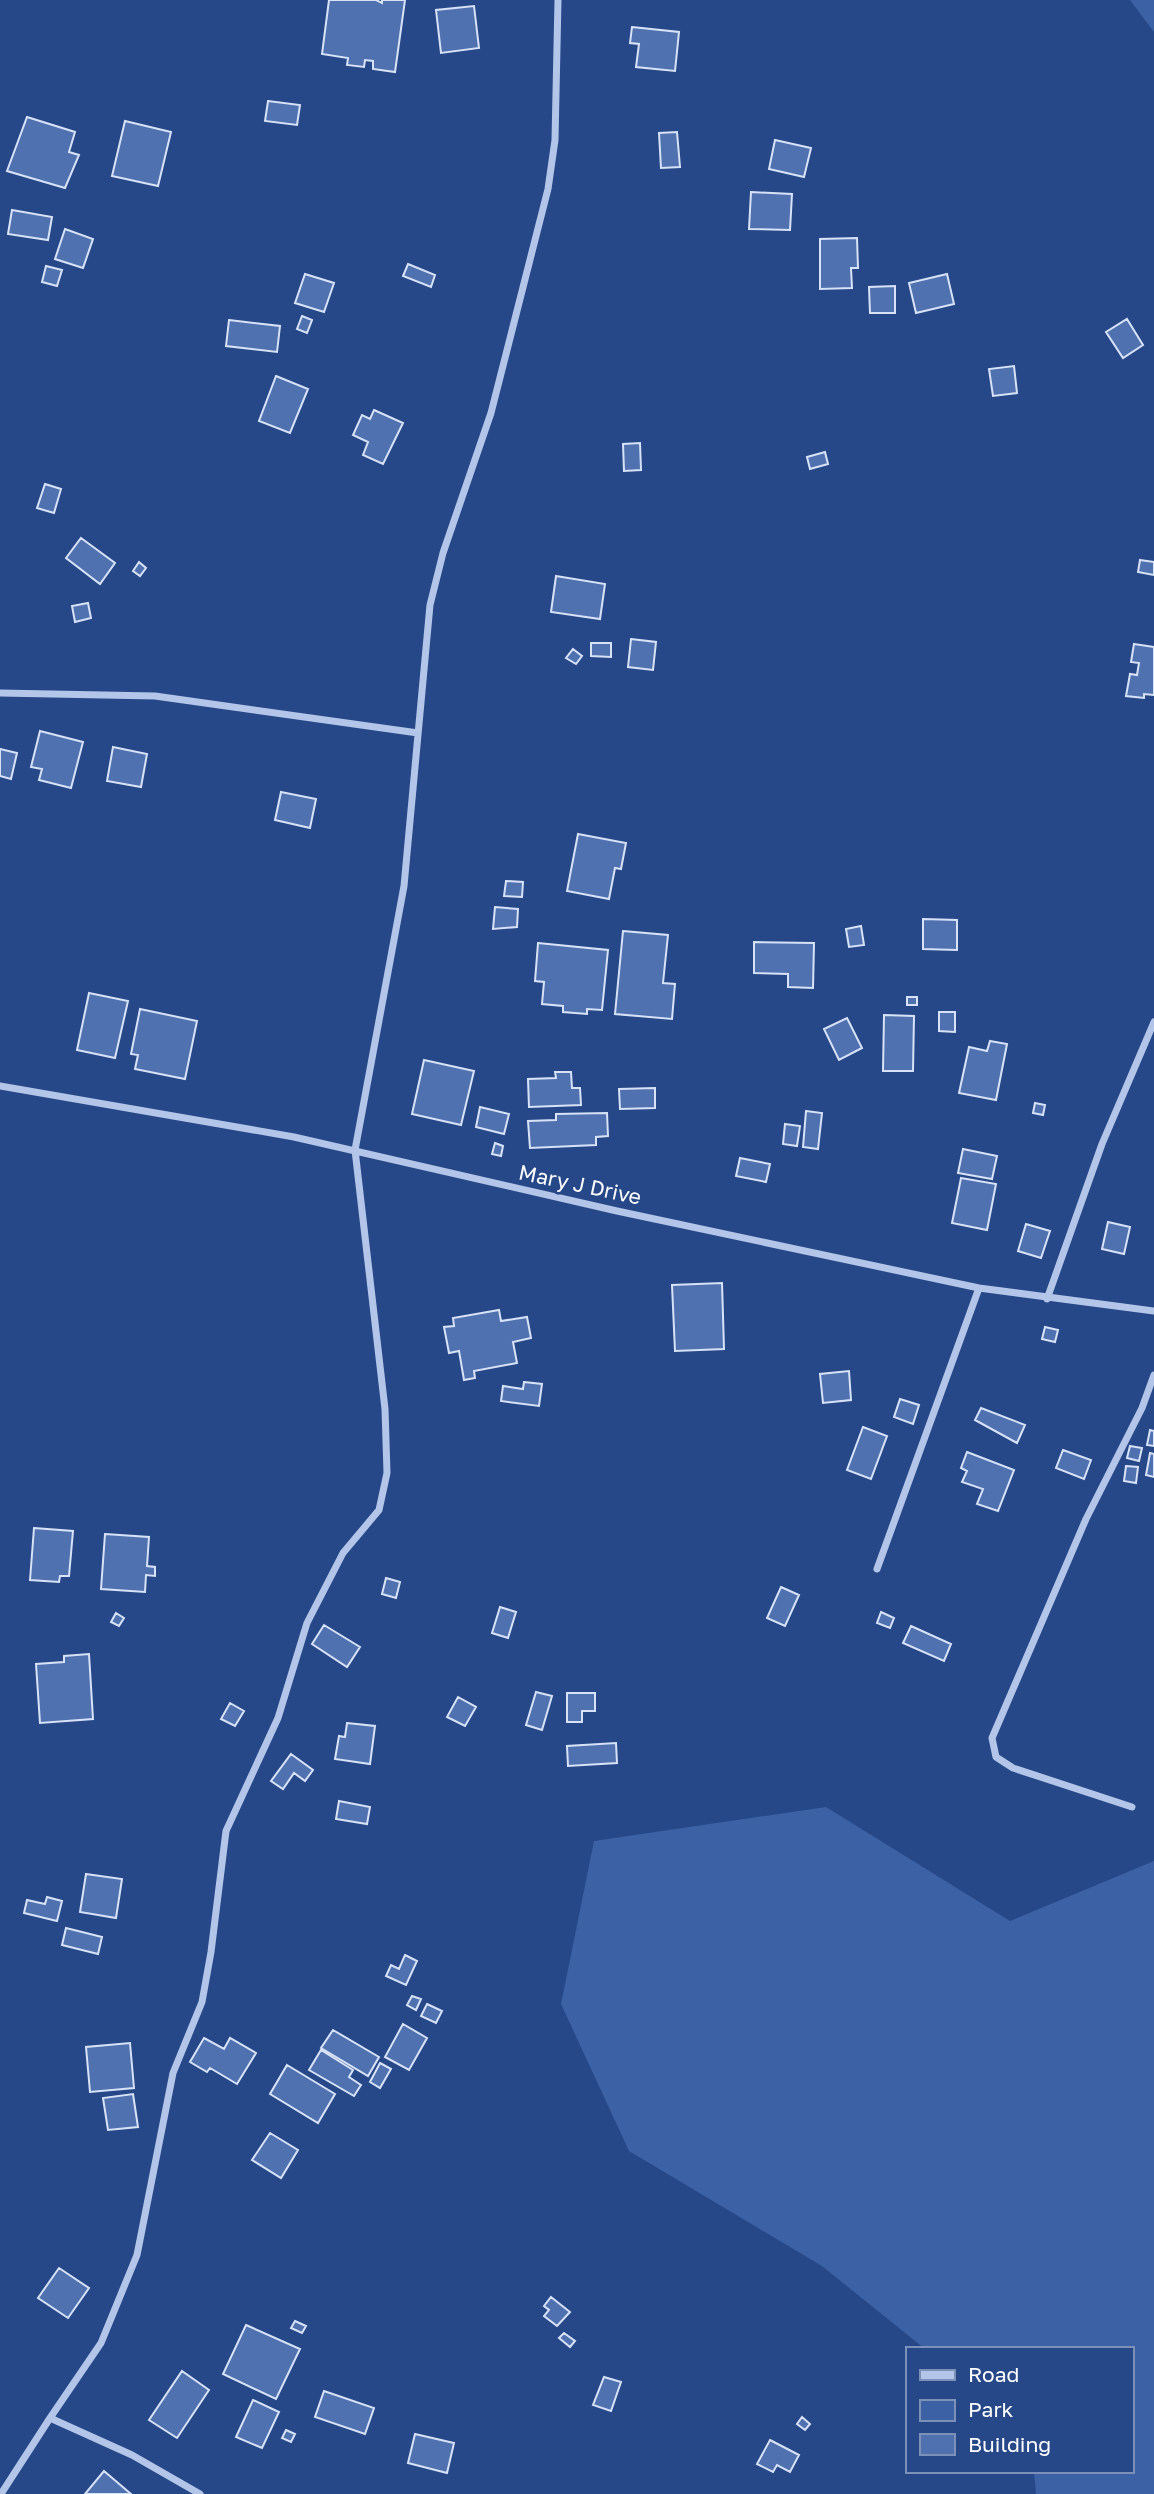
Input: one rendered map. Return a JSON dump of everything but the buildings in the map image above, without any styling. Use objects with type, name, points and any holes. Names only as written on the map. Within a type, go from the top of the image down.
[{"type":"street","points":[[1,2494],[102,2343],[137,2255],[173,2073],[202,2002],[226,1831],[278,1718],[307,1623],[343,1553],[379,1510],[387,1472],[385,1409],[355,1150],[404,886],[429,605],[443,553],[491,413],[548,189],[555,140],[558,0]]},
{"type":"street","points":[[0,693],[155,696],[418,733]]},
{"type":"street","points":[[1047,1299],[1102,1144],[1154,1022]]},
{"type":"street","name":"Mary J Drive","points":[[0,1086],[120,1105],[355,1150],[617,1211],[979,1288],[1154,1311]]},
{"type":"street","points":[[877,1569],[979,1288]]},
{"type":"street","points":[[1132,1807],[1013,1768],[996,1756],[992,1738],[1086,1518],[1142,1408],[1154,1375]]},
{"type":"street","points":[[50,2418],[132,2455],[200,2494]]},
{"type":"green space","points":[[1130,0],[1154,0],[1154,32]]},
{"type":"green space","points":[[826,1807],[1010,1921],[1154,1861],[1154,2494],[1036,2494],[1034,2473],[1133,2473],[1133,2347],[923,2347],[822,2266],[629,2151],[561,2004],[594,1841]]}]
